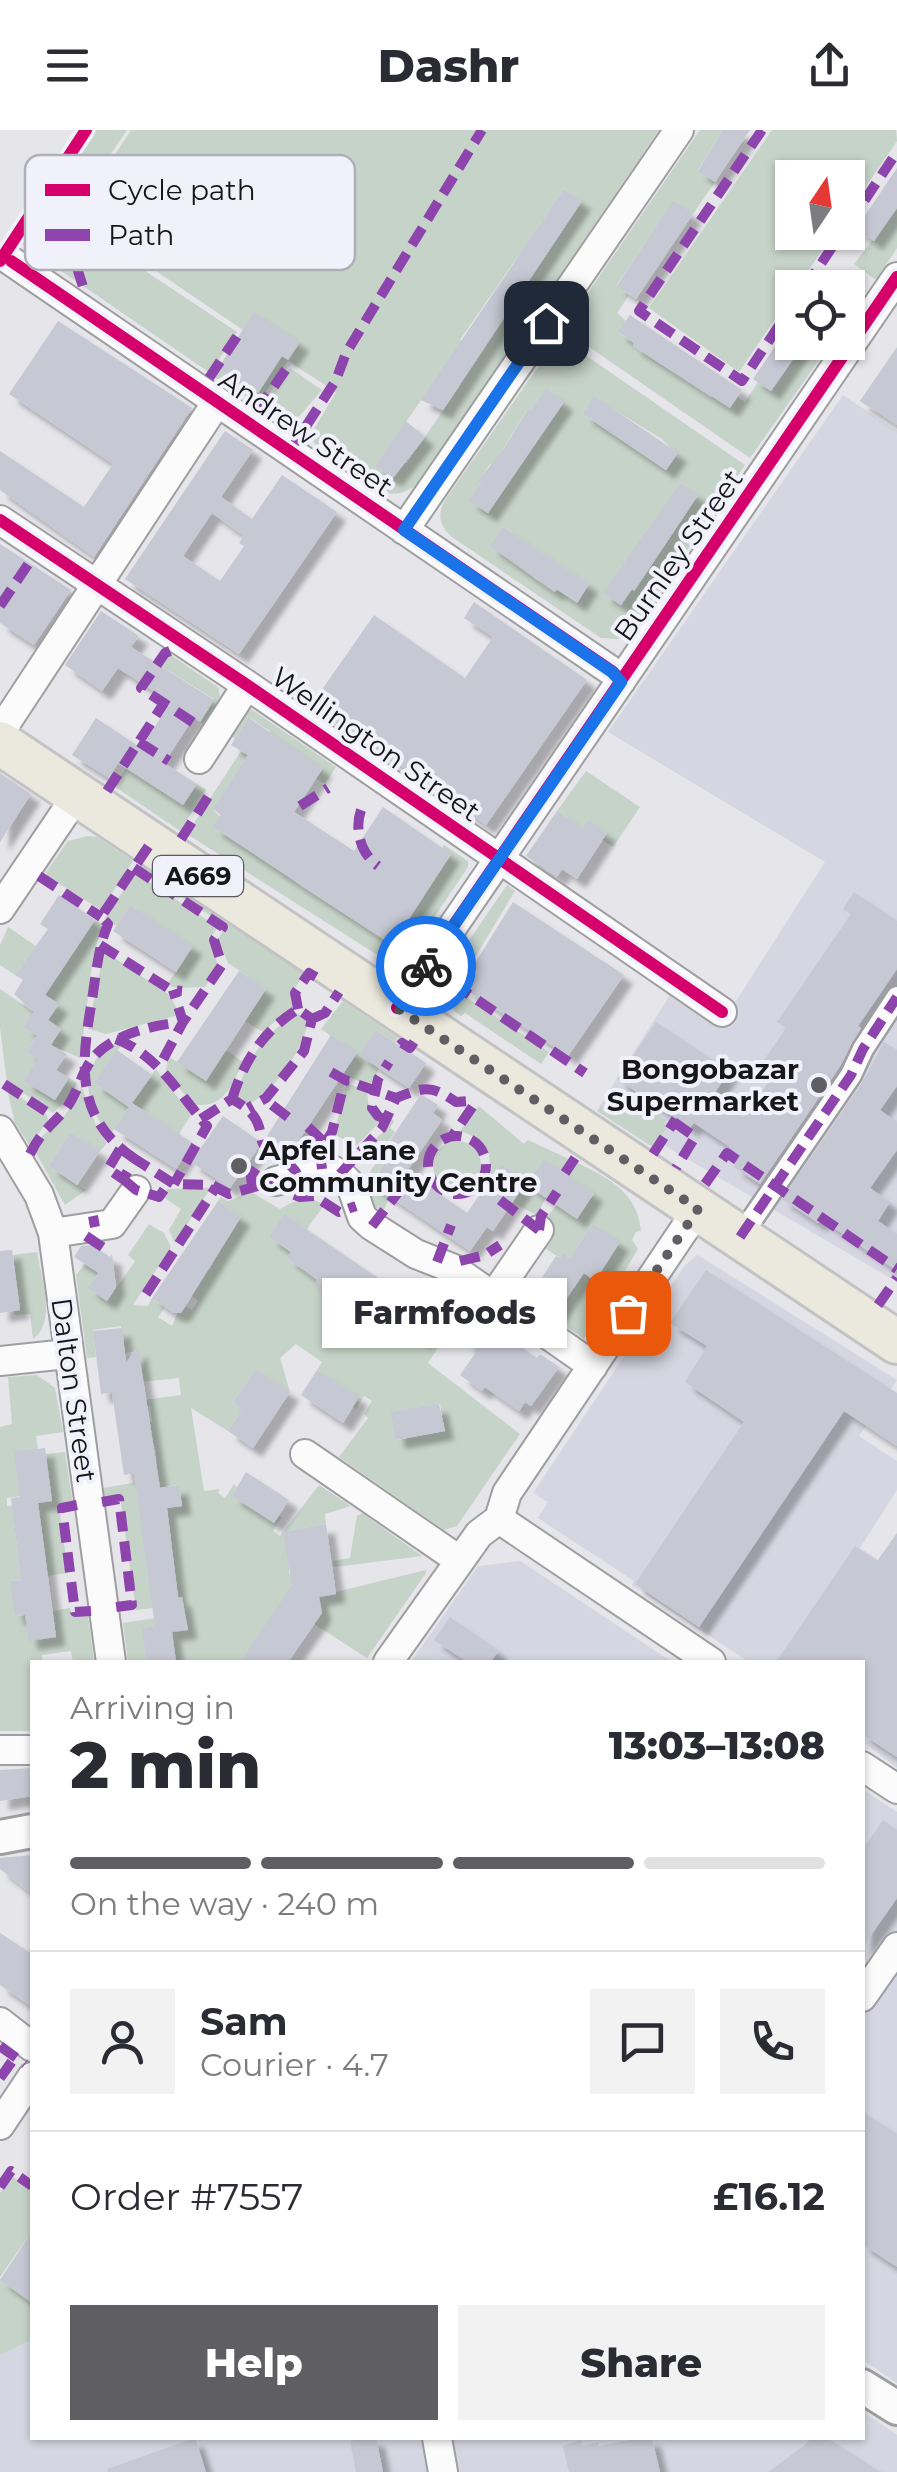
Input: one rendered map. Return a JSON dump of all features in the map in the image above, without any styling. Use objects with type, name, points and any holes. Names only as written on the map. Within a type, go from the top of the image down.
[{"type":"main road","name":"A669","points":[[0,743],[897,1342]]},
{"type":"street","points":[[404,530],[679,130]]},
{"type":"street","name":"Andrew Street","points":[[11,261],[612,672],[621,682]]},
{"type":"street","name":"Burnley Street","points":[[397,1008],[897,277]]},
{"type":"street","points":[[0,732],[217,402]]},
{"type":"street","name":"Wellington Street","points":[[0,520],[722,1012]]},
{"type":"street","points":[[199,759],[247,685]]},
{"type":"street","points":[[0,908],[77,795]]},
{"type":"street","points":[[740,1237],[851,1075],[897,997]]},
{"type":"street","name":"Dalton Street","points":[[0,1130],[39,1195],[53,1232],[111,1660]]},
{"type":"street","points":[[276,1180],[328,1168],[340,1174],[351,1185],[362,1218],[372,1226],[416,1254],[454,1268],[593,1366]]},
{"type":"street","points":[[53,1232],[112,1224],[136,1190]]},
{"type":"street","points":[[389,1660],[478,1534],[499,1519],[507,1492],[698,1209]]},
{"type":"street","points":[[493,1296],[539,1230]]},
{"type":"street","points":[[0,1361],[67,1354]]},
{"type":"street","points":[[305,1454],[459,1560]]},
{"type":"street","points":[[499,1519],[707,1660]]},
{"type":"street","points":[[0,1750],[30,1750]]},
{"type":"street","points":[[865,1768],[897,1790]]},
{"type":"street","points":[[0,1837],[30,1831]]},
{"type":"street","points":[[865,1993],[897,1947]]},
{"type":"street","points":[[0,2022],[30,2045]]},
{"type":"street","points":[[0,2125],[30,2080]]},
{"type":"street","points":[[865,2388],[897,2408]]},
{"type":"street","points":[[436,2440],[443,2472]]},
{"type":"shaded area","points":[[93,130],[127,130],[110,155],[76,155]]},
{"type":"shaded area","points":[[131,130],[659,130],[416,486],[391,494],[314,443],[313,431],[336,392],[288,361],[257,404],[213,376],[243,330],[155,270],[355,270],[355,155],[115,155]],"holes":[[[564,189],[582,201],[545,255],[527,244]],[[518,256],[478,352],[460,340]],[[452,356],[459,387],[407,463],[375,466]]]},
{"type":"shaded area","points":[[700,130],[723,130],[698,170],[715,182],[693,214],[673,202],[617,285],[629,295],[617,313],[626,321],[619,333],[710,397],[737,397],[745,402],[758,382],[771,390],[793,360],[819,360],[750,458],[563,329]]},
{"type":"shaded area","points":[[772,130],[896,130],[897,141],[865,188],[865,160],[775,160],[775,250],[822,250],[809,270],[775,270],[775,319],[739,372],[649,308]]},
{"type":"shaded area","points":[[897,208],[897,248],[876,280],[854,264]]},
{"type":"shaded area","points":[[60,270],[144,270],[237,332],[210,373]]},
{"type":"shaded area","points":[[559,337],[745,465],[631,633],[618,639],[601,638],[452,537],[441,520],[445,500]],"holes":[[[546,390],[563,403],[488,513],[470,501],[490,464],[493,466],[527,410],[531,411]],[[594,397],[662,439],[677,454],[666,470],[583,414]],[[680,483],[698,496],[635,590],[620,605],[604,593]],[[503,527],[589,584],[578,602],[535,579]]]},
{"type":"shaded area","points":[[290,368],[322,390],[290,427],[262,408]]},
{"type":"shaded area","points":[[843,395],[897,431],[897,1282],[599,1107],[670,995],[720,1026],[825,862],[608,732]]},
{"type":"shaded area","points":[[168,653],[219,688],[220,703],[206,725],[200,722],[214,699],[160,665]]},
{"type":"shaded area","points":[[251,709],[336,767],[325,784],[316,779],[323,768],[268,736],[270,731],[250,718],[235,739],[229,735]]},
{"type":"shaded area","points":[[241,751],[248,755],[213,810],[302,887],[392,944],[451,855],[442,848],[444,845],[468,861],[468,867],[412,950],[379,956],[187,834]]},
{"type":"shaded area","points":[[126,768],[197,784],[206,790],[180,831],[114,786]]},
{"type":"shaded area","points":[[586,771],[640,807],[613,847],[602,840],[607,833],[589,821],[583,828],[557,811]]},
{"type":"shaded area","points":[[97,837],[133,861],[101,910],[46,872],[68,841]]},
{"type":"shaded area","points":[[141,865],[304,974],[290,996],[292,1007],[263,1032],[245,1021],[266,989],[228,963],[218,939],[226,926],[138,868]]},
{"type":"shaded area","points":[[135,873],[218,927],[209,940],[218,965],[205,987],[167,985],[192,946],[130,905],[116,926],[105,918]]},
{"type":"shaded area","points":[[507,885],[515,891],[466,972],[453,964]]},
{"type":"shaded area","points":[[95,920],[102,924],[93,958],[80,1058],[51,1045],[61,1029],[48,1020],[59,1005],[45,995]]},
{"type":"shaded area","points":[[8,927],[36,946],[15,975],[0,965],[0,945]]},
{"type":"shaded area","points":[[104,951],[171,996],[179,1015],[106,1034],[88,1029]]},
{"type":"shaded area","points":[[448,973],[462,982],[457,991],[549,1052],[541,1064],[465,1013],[461,1016],[454,1011],[444,979]]},
{"type":"shaded area","points":[[0,989],[34,1012],[37,1036],[27,1052],[77,1083],[70,1097],[53,1113],[7,1082]]},
{"type":"shaded area","points":[[343,1001],[398,1038],[395,1042],[376,1030],[360,1054],[379,1068],[371,1087],[343,1074],[356,1053],[321,1029]]},
{"type":"shaded area","points":[[297,1013],[309,1021],[286,1069],[248,1105],[236,1098],[258,1049]]},
{"type":"shaded area","points":[[117,1042],[122,1044],[94,1083],[129,1107],[110,1135],[94,1110],[88,1085],[95,1061]]},
{"type":"shaded area","points":[[226,1050],[243,1062],[230,1087],[219,1100],[192,1104],[166,1071],[168,1056],[205,1080]]},
{"type":"shaded area","points":[[156,1069],[191,1115],[179,1134],[132,1103]]},
{"type":"shaded area","points":[[347,1083],[367,1091],[369,1109],[380,1122],[356,1146],[334,1134]]},
{"type":"shaded area","points":[[82,1088],[107,1143],[100,1151],[70,1132],[49,1166],[86,1190],[65,1205],[36,1153],[37,1146],[65,1115]]},
{"type":"shaded area","points":[[618,1089],[666,1120],[667,1127],[654,1148],[597,1111],[601,1106],[605,1108]]},
{"type":"shaded area","points":[[11,1091],[47,1115],[48,1120],[30,1146],[15,1123],[8,1094]]},
{"type":"shaded area","points":[[479,1106],[524,1144],[528,1140],[571,1160],[563,1172],[544,1160],[529,1183],[546,1198],[537,1215],[512,1203],[526,1181],[501,1164],[490,1180],[486,1148],[460,1131]]},
{"type":"shaded area","points":[[390,1118],[394,1121],[390,1128],[395,1132],[381,1153],[388,1158],[371,1183],[390,1197],[383,1211],[370,1205],[366,1182],[377,1162],[365,1150],[384,1131]]},
{"type":"shaded area","points":[[457,1141],[474,1148],[481,1165],[474,1182],[457,1189],[440,1182],[433,1165],[440,1148]]},
{"type":"shaded area","points":[[576,1162],[610,1181],[627,1196],[641,1231],[632,1240],[638,1249],[584,1339],[554,1318],[583,1273],[594,1280],[592,1224],[570,1258],[563,1253],[560,1258],[543,1247],[555,1229],[544,1220],[557,1205],[577,1218],[594,1194],[567,1175]]},
{"type":"shaded area","points":[[167,1189],[210,1189],[175,1243],[169,1230],[181,1209],[162,1196]]},
{"type":"shaded area","points":[[251,1192],[280,1209],[302,1200],[324,1205],[307,1229],[284,1215],[269,1237],[291,1252],[287,1258],[354,1307],[361,1297],[370,1301],[422,1339],[434,1323],[448,1333],[428,1363],[520,1434],[457,1526],[444,1530],[339,1457],[368,1418],[364,1414],[372,1401],[364,1396],[356,1409],[353,1407],[358,1397],[317,1370],[322,1362],[296,1344],[280,1358],[290,1392],[256,1369],[233,1402],[242,1410],[228,1431],[191,1408],[204,1491],[220,1489],[218,1493],[225,1498],[234,1484],[237,1487],[232,1496],[274,1522],[279,1515],[282,1517],[273,1531],[280,1536],[319,1485],[351,1506],[325,1514],[326,1524],[289,1531],[289,1573],[307,1599],[426,1570],[367,1658],[281,1603],[241,1660],[176,1660],[170,1624],[143,1628],[147,1660],[128,1660],[123,1623],[181,1614],[173,1557],[153,1608],[136,1610],[120,1496],[105,1498],[103,1488],[150,1480],[148,1464],[157,1462],[155,1447],[145,1447],[141,1423],[152,1422],[150,1406],[137,1407],[136,1401],[181,1395],[179,1378],[132,1383],[137,1351],[125,1353],[121,1326],[93,1330],[96,1357],[87,1358],[76,1275],[85,1264],[98,1273],[89,1288],[107,1301],[135,1261],[128,1255],[149,1224],[164,1233],[171,1247],[133,1305],[148,1306],[152,1298],[165,1307],[158,1317],[172,1326],[181,1304],[192,1310],[198,1301],[188,1293],[189,1257],[209,1270],[213,1264],[194,1251],[241,1217],[218,1201],[221,1197],[228,1201]],"holes":[[[440,1404],[445,1431],[397,1440],[392,1412]],[[178,1485],[181,1506],[167,1508],[171,1538],[144,1541],[137,1491]]]},
{"type":"shaded area","points":[[37,1252],[46,1311],[33,1339],[30,1314],[14,1315],[20,1309],[13,1255]]},
{"type":"shaded area","points":[[698,1255],[897,1380],[859,1436],[897,1461],[897,1490],[860,1548],[897,1573],[897,1768],[865,1744],[865,1660],[746,1660],[538,1518],[548,1502],[533,1493],[685,1265]]},
{"type":"shaded area","points":[[37,1375],[55,1388],[63,1432],[36,1436],[38,1449],[21,1496],[7,1498],[7,1506],[51,1501],[45,1454],[65,1452],[73,1504],[59,1506],[68,1573],[11,1581],[15,1616],[25,1615],[56,1637],[53,1611],[70,1608],[72,1616],[88,1615],[94,1660],[73,1660],[71,1651],[30,1660],[30,1731],[0,1731],[0,1427],[12,1424],[8,1377]],"holes":[[[40,1518],[47,1568],[20,1572],[14,1521]]]},
{"type":"shaded area","points":[[362,1513],[422,1556],[334,1567],[333,1561],[350,1558],[357,1516]]},
{"type":"shaded area","points":[[520,1561],[669,1660],[412,1660],[478,1566]]},
{"type":"shaded area","points":[[865,1791],[897,1812],[897,2383],[865,2361]]},
{"type":"shaded area","points":[[12,2176],[30,2188],[30,2234],[0,2277],[0,2193]]},
{"type":"shaded area","points":[[0,2280],[26,2298],[30,2293],[30,2341],[0,2355]]},
{"type":"shaded area","points":[[30,2341],[30,2440],[865,2440],[865,2412],[897,2435],[897,2472],[0,2472],[0,2355]]},
{"type":"building","points":[[723,130],[750,130],[715,182],[698,171]]},
{"type":"building","points":[[897,168],[897,208],[874,241],[865,235],[865,216]]},
{"type":"building","points":[[564,189],[582,201],[443,410],[421,400]]},
{"type":"building","points":[[673,201],[693,214],[636,299],[617,286]]},
{"type":"building","points":[[254,312],[300,342],[288,360],[282,356],[258,393],[219,368]]},
{"type":"building","points":[[630,315],[742,390],[730,408],[633,346],[618,332]]},
{"type":"building","points":[[58,321],[192,408],[94,557],[0,490],[0,451],[84,507],[113,464],[9,394]]},
{"type":"building","points":[[775,346],[775,360],[793,360],[771,391],[753,379]]},
{"type":"building","points":[[897,347],[897,425],[860,401]]},
{"type":"building","points":[[546,389],[564,402],[488,513],[469,501],[481,483],[478,481]]},
{"type":"building","points":[[594,396],[678,453],[666,470],[583,414]]},
{"type":"building","points":[[406,421],[425,437],[393,478],[375,466]]},
{"type":"building","points":[[225,431],[253,450],[221,497],[252,519],[282,475],[337,512],[239,654],[125,579]],"holes":[[[212,513],[244,536],[239,543],[244,546],[220,581],[183,556]]]},
{"type":"building","points":[[680,483],[698,495],[621,605],[603,593]]},
{"type":"building","points":[[503,527],[589,584],[577,603],[490,546]]},
{"type":"building","points":[[0,544],[71,590],[34,645],[0,623]]},
{"type":"building","points":[[474,602],[587,680],[486,825],[312,704],[374,615],[465,678],[493,637],[464,618]]},
{"type":"building","points":[[101,611],[139,636],[131,647],[214,700],[200,722],[194,717],[164,763],[197,784],[183,805],[118,763],[109,778],[72,755],[96,718],[141,748],[171,702],[118,668],[102,691],[65,665]]},
{"type":"building","points":[[249,718],[323,768],[294,812],[354,851],[383,807],[451,854],[392,945],[213,827],[221,815],[213,809],[248,755],[231,745]]},
{"type":"building","points":[[0,773],[31,794],[0,842]]},
{"type":"building","points":[[557,811],[583,828],[588,820],[607,833],[577,879],[562,869],[557,877],[526,856]]},
{"type":"building","points":[[854,892],[897,921],[897,969],[858,1026],[861,1028],[839,1068],[760,1184],[734,1167],[738,1161],[726,1152],[730,1147],[694,1123],[690,1128],[617,1079],[656,1022],[729,1071],[712,1097],[743,1118],[775,1073],[762,1063],[786,1028],[777,1022],[851,914],[843,909]]},
{"type":"building","points":[[59,895],[95,920],[45,995],[59,1004],[48,1020],[61,1029],[51,1045],[67,1054],[56,1070],[69,1078],[55,1100],[24,1081],[38,1059],[27,1052],[37,1036],[46,1042],[24,1027],[34,1012],[14,994],[23,980],[15,975],[48,929],[40,924]]},
{"type":"building","points":[[513,902],[624,975],[568,1056],[465,989],[477,972],[472,968]]},
{"type":"building","points":[[130,905],[193,946],[176,972],[113,931]]},
{"type":"building","points":[[239,971],[266,989],[206,1081],[177,1062]]},
{"type":"building","points":[[376,1030],[426,1063],[409,1088],[359,1055]]},
{"type":"building","points":[[331,1035],[357,1053],[291,1152],[267,1136]]},
{"type":"building","points":[[884,1042],[897,1050],[897,1086],[880,1110],[897,1122],[897,1150],[870,1188],[890,1202],[878,1221],[897,1234],[897,1271],[821,1219],[818,1223],[782,1199],[862,1083]]},
{"type":"building","points":[[117,1050],[152,1075],[132,1103],[193,1143],[176,1169],[114,1129],[129,1107],[94,1083]]},
{"type":"building","points":[[421,1094],[438,1105],[433,1113],[442,1120],[407,1171],[467,1213],[501,1164],[527,1181],[493,1231],[487,1227],[470,1251],[371,1184],[388,1158],[381,1154]]},
{"type":"building","points":[[223,1116],[262,1143],[230,1188],[191,1162]]},
{"type":"building","points":[[70,1132],[100,1151],[77,1185],[49,1166]]},
{"type":"building","points":[[544,1159],[594,1193],[577,1219],[527,1185]]},
{"type":"building","points":[[218,1201],[241,1217],[181,1313],[174,1313],[152,1298]]},
{"type":"building","points":[[284,1214],[437,1318],[422,1340],[361,1297],[354,1308],[327,1289],[319,1292],[316,1279],[287,1258],[291,1252],[269,1237]]},
{"type":"building","points":[[592,1224],[620,1242],[595,1281],[584,1273],[554,1317],[528,1299],[556,1256],[560,1258],[563,1253],[570,1258]]},
{"type":"building","points":[[92,1245],[110,1257],[112,1254],[116,1287],[107,1301],[88,1288],[99,1273],[74,1257],[81,1246]]},
{"type":"building","points":[[12,1250],[20,1310],[0,1313],[0,1251]]},
{"type":"building","points":[[706,1270],[897,1393],[897,1446],[844,1411],[699,1627],[635,1584],[744,1422],[685,1382],[707,1346],[670,1323]]},
{"type":"building","points":[[481,1319],[537,1358],[540,1354],[559,1367],[531,1406],[525,1402],[519,1411],[460,1375],[477,1351],[465,1342]]},
{"type":"building","points":[[122,1328],[126,1363],[138,1347],[160,1488],[179,1485],[182,1506],[167,1508],[178,1598],[182,1597],[188,1630],[172,1632],[176,1660],[147,1660],[142,1628],[155,1626],[134,1473],[124,1475],[112,1393],[101,1394],[93,1331]]},
{"type":"building","points":[[256,1369],[290,1392],[253,1448],[228,1431],[242,1410],[233,1402]]},
{"type":"building","points":[[317,1370],[359,1397],[343,1423],[301,1395]]},
{"type":"building","points":[[439,1404],[445,1431],[396,1440],[391,1412]]},
{"type":"building","points":[[45,1448],[52,1501],[38,1503],[56,1637],[29,1641],[25,1615],[15,1616],[10,1581],[21,1580],[11,1498],[20,1497],[14,1452]]},
{"type":"building","points":[[246,1472],[289,1500],[274,1523],[232,1496]]},
{"type":"building","points":[[326,1524],[336,1594],[319,1597],[322,1613],[289,1660],[241,1660],[292,1585],[283,1532]]},
{"type":"building","points":[[897,1533],[897,1757],[865,1736],[865,1660],[777,1660],[855,1546],[877,1561]]},
{"type":"building","points":[[450,1617],[499,1651],[492,1660],[464,1660],[434,1640]]},
{"type":"building","points":[[30,1768],[30,1796],[0,1801],[0,1770]]},
{"type":"building","points":[[883,1820],[897,1830],[897,1898],[865,1944],[865,1846]]},
{"type":"building","points":[[30,1855],[30,1892],[0,1869],[0,1858]]},
{"type":"building","points":[[0,1933],[30,1953],[30,2006],[0,1985]]},
{"type":"building","points":[[865,2113],[897,2134],[897,2267],[865,2246]]},
{"type":"building","points":[[30,2234],[30,2302],[0,2280]]},
{"type":"building","points":[[196,2440],[206,2472],[108,2472],[107,2469]]},
{"type":"building","points":[[376,2440],[383,2472],[356,2472],[350,2441]]},
{"type":"building","points":[[581,2440],[582,2446],[598,2442],[599,2446],[652,2440],[660,2472],[569,2472],[563,2446]]},
{"type":"building","points":[[809,2440],[830,2440],[881,2472],[768,2472]]},
{"type":"marked path","points":[[290,451],[336,380],[346,353],[482,130]]},
{"type":"marked path","points":[[762,130],[639,311],[742,381],[775,332]]},
{"type":"marked path","points":[[865,200],[897,152]]},
{"type":"marked path","points":[[817,270],[830,250]]},
{"type":"marked path","points":[[78,270],[85,293]]},
{"type":"marked path","points":[[209,378],[242,329]]},
{"type":"marked path","points":[[257,411],[291,362]]},
{"type":"marked path","points":[[0,606],[33,557]]},
{"type":"marked path","points":[[170,651],[141,688],[194,723]]},
{"type":"marked path","points":[[107,791],[164,703]]},
{"type":"marked path","points":[[139,742],[169,761]]},
{"type":"marked path","points":[[300,806],[328,788]]},
{"type":"marked path","points":[[181,839],[213,789]]},
{"type":"marked path","points":[[361,810],[360,841],[378,866]]},
{"type":"marked path","points":[[135,1159],[115,1143],[92,1108],[86,1088],[86,1046],[98,961],[108,924],[101,917],[150,844]]},
{"type":"marked path","points":[[134,868],[223,927],[214,940],[222,965],[183,1022],[159,1067]]},
{"type":"marked path","points":[[39,876],[101,917]]},
{"type":"marked path","points":[[100,945],[171,990],[182,991]]},
{"type":"marked path","points":[[444,965],[468,979],[461,989],[585,1073]]},
{"type":"marked path","points":[[298,1009],[295,993],[309,973],[316,977]]},
{"type":"marked path","points":[[30,1154],[68,1105],[98,1053],[132,1033],[183,1022],[173,990]]},
{"type":"marked path","points":[[312,1019],[325,1013],[339,992]]},
{"type":"marked path","points":[[740,1237],[851,1075],[897,997]]},
{"type":"marked path","points":[[232,1099],[256,1048],[298,1009],[312,1019],[304,1051],[266,1098],[248,1108]]},
{"type":"marked path","points":[[116,1039],[144,1054],[207,1126],[174,1184]]},
{"type":"marked path","points":[[400,1045],[410,1048],[414,1042]]},
{"type":"marked path","points":[[385,1119],[372,1108],[378,1079],[389,1062]]},
{"type":"marked path","points":[[331,1072],[396,1098]]},
{"type":"marked path","points":[[322,1169],[320,1150],[332,1132],[345,1080]]},
{"type":"marked path","points":[[4,1084],[56,1118]]},
{"type":"marked path","points":[[340,1174],[382,1128],[396,1098],[414,1091],[433,1090],[473,1106],[453,1135]]},
{"type":"marked path","points":[[201,1119],[232,1099],[255,1118],[264,1146],[297,1174]]},
{"type":"marked path","points":[[272,1105],[289,1118]]},
{"type":"marked path","points":[[653,1154],[676,1119]]},
{"type":"marked path","points":[[674,1122],[695,1137],[676,1168]]},
{"type":"marked path","points":[[308,1127],[325,1143]]},
{"type":"marked path","points":[[457,1136],[478,1144],[486,1165],[478,1186],[457,1194],[436,1186],[428,1165],[436,1144],[457,1136]]},
{"type":"marked path","points":[[120,1149],[108,1169],[123,1179],[135,1159],[174,1184],[212,1185],[229,1194],[276,1181],[292,1194],[314,1196],[339,1212],[356,1206]]},
{"type":"marked path","points":[[252,1187],[251,1176],[268,1150]]},
{"type":"marked path","points":[[705,1184],[727,1153],[897,1269]]},
{"type":"marked path","points":[[565,1173],[575,1158]]},
{"type":"marked path","points":[[123,1179],[136,1190],[159,1197],[170,1181]]},
{"type":"marked path","points":[[146,1294],[216,1187]]},
{"type":"marked path","points":[[372,1226],[400,1190]]},
{"type":"marked path","points":[[539,1230],[541,1216],[557,1192]]},
{"type":"marked path","points":[[500,1200],[539,1230]]},
{"type":"marked path","points":[[93,1216],[95,1227]]},
{"type":"marked path","points":[[437,1262],[451,1225]]},
{"type":"marked path","points":[[86,1236],[104,1248],[109,1242]]},
{"type":"marked path","points":[[460,1261],[485,1255],[500,1245]]},
{"type":"marked path","points":[[878,1305],[897,1278]]},
{"type":"marked path","points":[[102,1502],[119,1499],[132,1605],[116,1607]]},
{"type":"marked path","points":[[77,1505],[62,1508],[75,1612],[91,1611]]},
{"type":"marked path","points":[[0,2046],[25,2064]]},
{"type":"marked path","points":[[0,2078],[15,2057]]},
{"type":"marked path","points":[[0,2187],[11,2171],[30,2185]]},
{"type":"cycle path","points":[[70,155],[86,130]]},
{"type":"cycle path","points":[[0,261],[25,223]]},
{"type":"cycle path","points":[[11,261],[621,681]]},
{"type":"cycle path","points":[[397,1008],[897,277]]},
{"type":"cycle path","points":[[0,520],[722,1012]]},
{"type":"way so far","points":[[426,966],[397,1008],[698,1209],[628,1313]]},
{"type":"place","name":"Bongobazar Supermarket","points":[[819,1085]]},
{"type":"place","name":"Apfel Lane Community Centre","points":[[239,1166]]},
{"type":"place","name":"Farmfoods","points":[[628,1313]]},
{"type":"route","points":[[426,966],[621,682],[612,672],[404,530],[546,323]]}]
